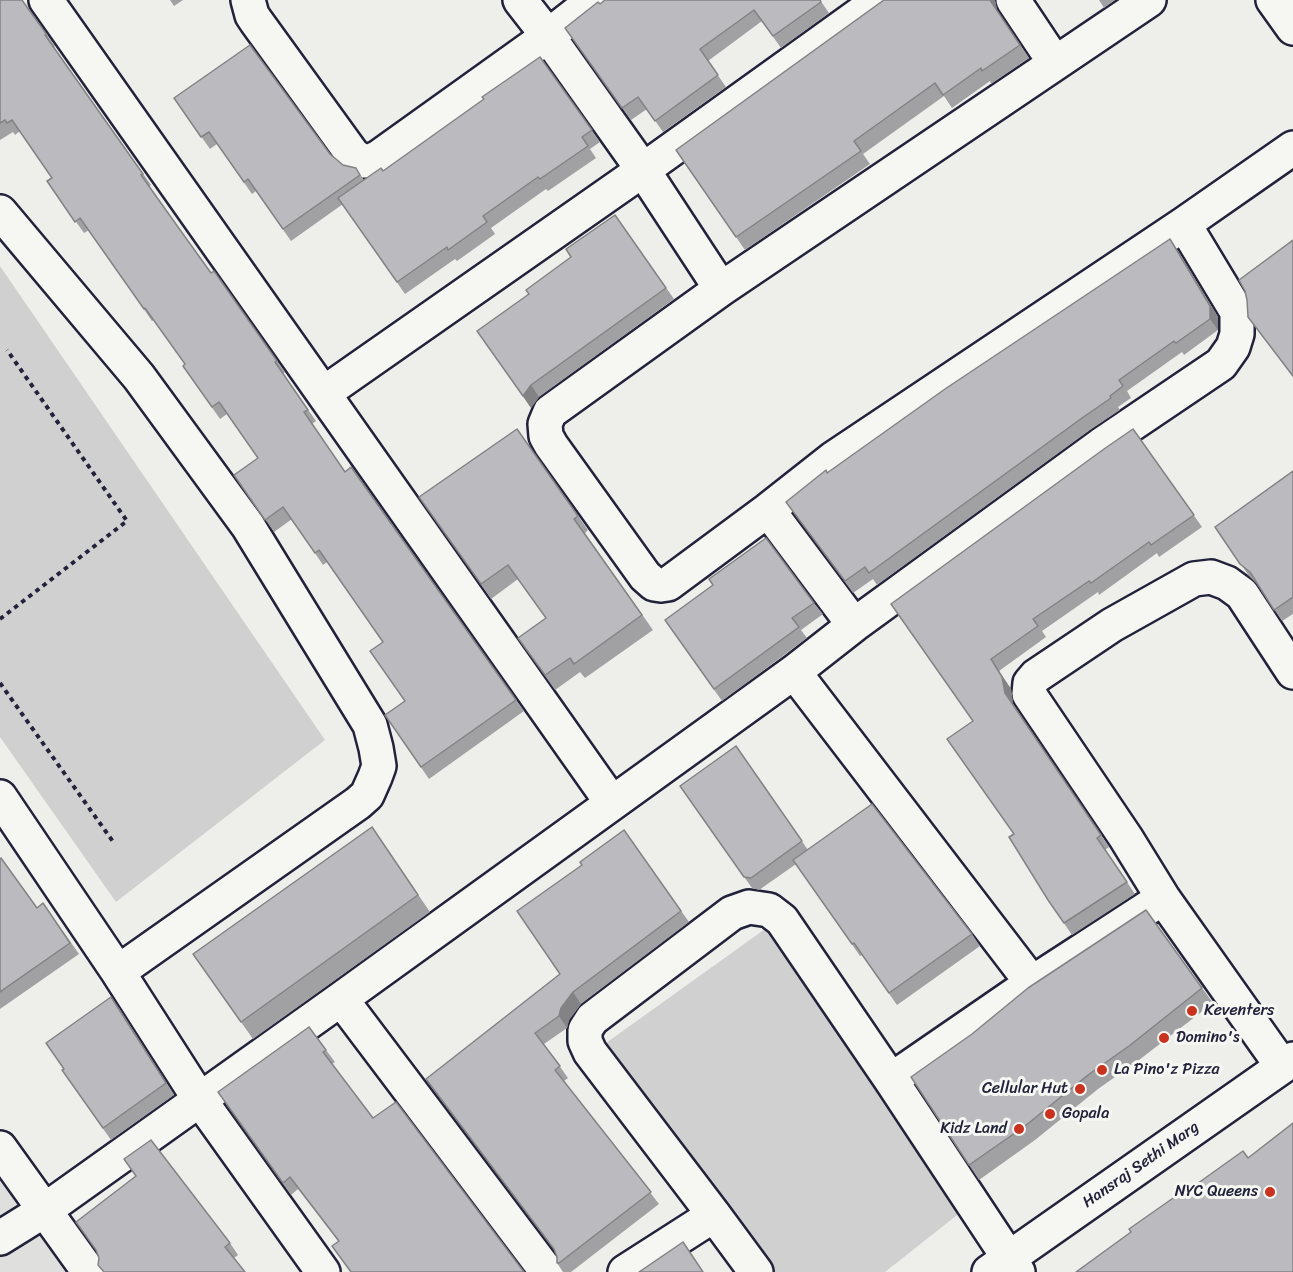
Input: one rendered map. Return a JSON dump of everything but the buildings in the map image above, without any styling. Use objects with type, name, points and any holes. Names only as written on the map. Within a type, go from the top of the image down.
[{"type":"street","points":[[46,0],[612,803]]},
{"type":"street","points":[[248,0],[256,21],[353,155],[362,161],[370,161],[379,157],[548,36],[594,0]]},
{"type":"street","points":[[520,0],[643,170],[721,289]]},
{"type":"street","points":[[324,393],[643,170],[880,0]]},
{"type":"street","points":[[1013,0],[1055,63]]},
{"type":"street","points":[[1149,0],[721,289],[550,412],[545,424],[546,436],[551,445],[645,576],[654,584],[668,584],[843,452],[1184,224],[1293,148]]},
{"type":"street","points":[[0,212],[139,376],[248,526],[370,725],[379,766],[367,795],[358,803],[118,972]]},
{"type":"street","points":[[0,1238],[45,1210],[342,999],[794,672],[854,625],[1101,445],[1221,364],[1233,347],[1237,334],[1237,312],[1184,224]]},
{"type":"street","points":[[768,510],[854,625]]},
{"type":"street","points":[[1288,1063],[1163,898],[1126,838],[1029,694],[1030,683],[1036,676],[1112,625],[1194,579],[1211,577],[1227,583],[1242,594],[1293,672]]},
{"type":"street","points":[[794,672],[1032,983]]},
{"type":"street","points":[[0,797],[118,972],[200,1100],[322,1272]]},
{"type":"street","points":[[891,1080],[1032,983],[1163,898]]},
{"type":"street","points":[[756,1272],[590,1052],[585,1041],[585,1029],[592,1019],[722,920],[732,913],[749,907],[769,910],[782,920],[891,1080],[1005,1267]]},
{"type":"street","points":[[342,999],[547,1272]]},
{"type":"street","name":"Hansraj Sethi Marg","points":[[1005,1267],[1288,1063]]},
{"type":"street","points":[[0,1148],[89,1272]]},
{"type":"street","points":[[625,1272],[714,1215]]},
{"type":"path","points":[[0,619],[127,521],[7,350]]},
{"type":"path","points":[[0,683],[114,843]]},
{"type":"shaded area","points":[[0,266],[325,740],[116,902],[0,737]]},
{"type":"shaded area","points":[[765,929],[961,1212],[885,1272],[773,1272],[606,1043]]},
{"type":"shaded area","points":[[0,1178],[67,1272],[0,1272]]},
{"type":"place","name":"Keventers","points":[[1192,1011]]},
{"type":"place","name":"Domino's","points":[[1164,1038]]},
{"type":"place","name":"La Pino'z Pizza","points":[[1102,1070]]},
{"type":"place","name":"Cellular Hut","points":[[1080,1089]]},
{"type":"place","name":"Gopala","points":[[1050,1114]]},
{"type":"place","name":"Kidz Land","points":[[1019,1129]]},
{"type":"place","name":"NYC Queens","points":[[1270,1192]]}]
